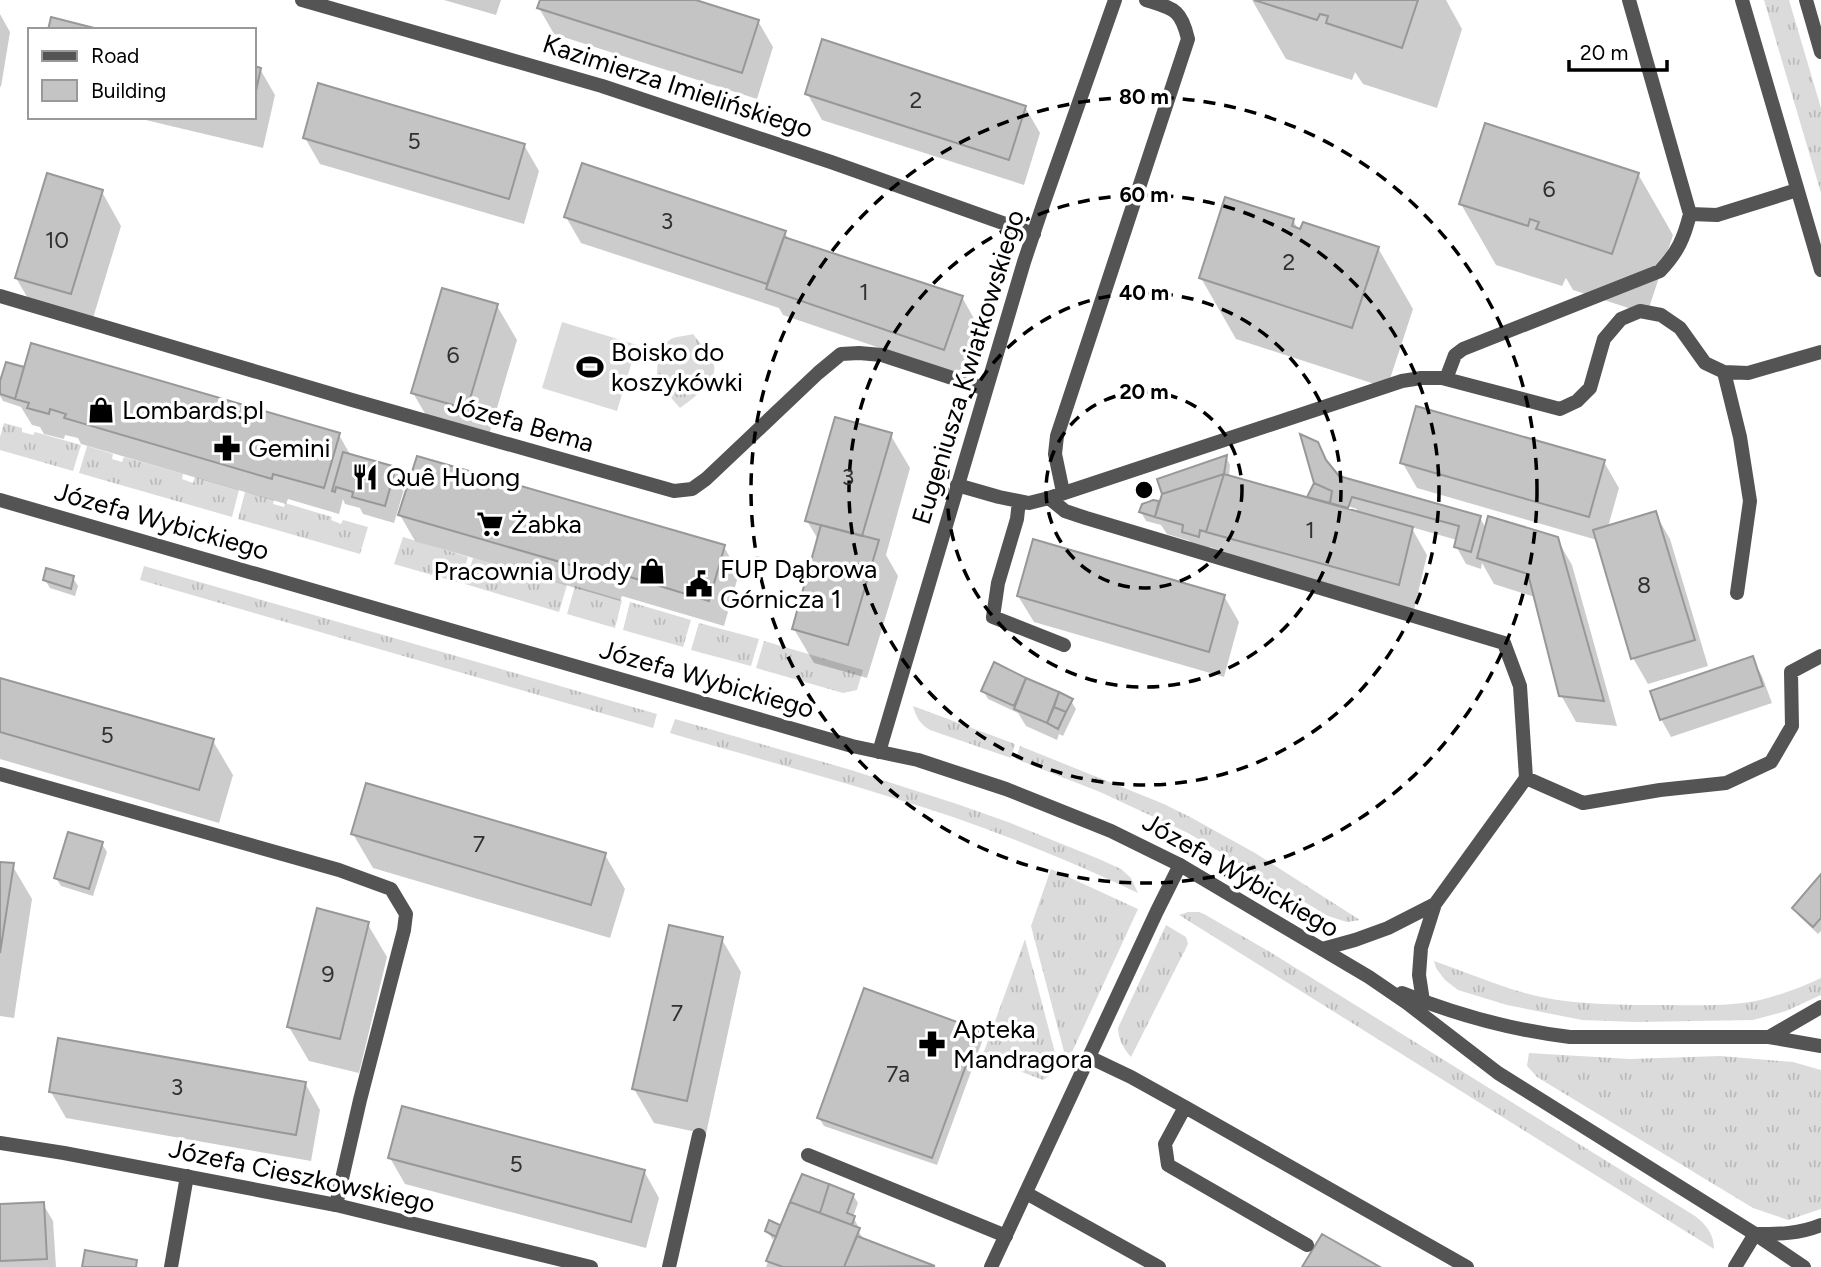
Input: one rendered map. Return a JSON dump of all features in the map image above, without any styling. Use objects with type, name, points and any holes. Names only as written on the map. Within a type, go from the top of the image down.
[{"type":"street","name":"Kazimierza Imielińskiego","points":[[302,0],[602,86],[831,162],[1034,234]]},
{"type":"street","name":"Eugeniusza Kwiatkowskiego","points":[[879,752],[1034,234],[1115,0]]},
{"type":"street","points":[[1063,492],[1055,454],[1056,436],[1188,39],[1184,23],[1175,10],[1146,0]]},
{"type":"street","points":[[1446,379],[1455,355],[1463,349],[1660,271],[1672,258],[1683,239],[1690,214],[1629,0]]},
{"type":"street","points":[[1742,0],[1821,270]]},
{"type":"street","points":[[1806,0],[1821,52]]},
{"type":"street","points":[[1690,214],[1717,215],[1797,190]]},
{"type":"street","name":"Józefa Bema","points":[[0,296],[674,491],[692,489],[706,479],[818,373],[841,355],[881,355],[986,389]]},
{"type":"street","points":[[957,485],[999,498],[1029,503],[1402,381],[1421,378],[1446,379],[1560,410],[1577,401],[1590,388],[1604,339],[1621,319],[1640,311],[1661,315],[1680,328],[1705,363],[1724,372],[1748,373],[1821,352]]},
{"type":"street","points":[[1724,372],[1740,437],[1750,501],[1737,593]]},
{"type":"street","points":[[1049,498],[1065,511],[1086,518],[1504,643],[1520,686],[1525,778],[1435,904],[1421,948],[1419,975],[1423,1001]]},
{"type":"street","name":"Józefa Wybickiego","points":[[0,500],[818,737],[918,760],[1017,793],[1111,831],[1180,865],[1369,977],[1498,1073],[1804,1267]]},
{"type":"street","points":[[1019,501],[1017,519],[998,583],[993,617],[1065,645]]},
{"type":"street","points":[[1525,778],[1583,803],[1660,790],[1726,783],[1771,762],[1792,726],[1791,672],[1821,656]]},
{"type":"street","points":[[0,774],[339,870],[391,889],[406,914],[404,930],[336,1205]]},
{"type":"street","points":[[991,1267],[1180,865]]},
{"type":"street","points":[[1322,949],[1388,928],[1435,904]]},
{"type":"street","name":"Józefa Wybickiego","points":[[1369,977],[1423,1001],[1494,1025],[1538,1033],[1570,1037],[1769,1037],[1821,1046]]},
{"type":"street","points":[[1769,1037],[1821,1007]]},
{"type":"street","points":[[1089,1057],[1131,1077],[1467,1267]]},
{"type":"street","points":[[1185,1107],[1165,1144],[1168,1165],[1307,1245]]},
{"type":"street","points":[[669,1267],[699,1135]]},
{"type":"street","name":"Józefa Cieszkowskiego","points":[[0,1143],[336,1205],[591,1267]]},
{"type":"street","points":[[808,1155],[1006,1236]]},
{"type":"street","points":[[171,1267],[187,1176]]},
{"type":"street","points":[[1026,1193],[1159,1267]]},
{"type":"street","points":[[1735,1267],[1755,1234],[1787,1234],[1821,1225]]},
{"type":"green space","points":[[1764,0],[1789,0],[1821,108],[1821,193]]},
{"type":"green space","name":"Boisko do koszykówki","points":[[562,322],[637,345],[617,411],[542,388]]},
{"type":"green space","points":[[693,334],[713,362],[713,375],[704,388],[680,408],[657,382],[659,358],[663,347],[671,339]]},
{"type":"green space","points":[[4,423],[22,428],[22,432],[33,435],[35,432],[81,445],[73,471],[0,450]]},
{"type":"green space","points":[[87,446],[113,454],[112,459],[122,462],[124,457],[183,474],[182,479],[193,483],[195,477],[239,490],[232,517],[79,473]]},
{"type":"green space","points":[[245,492],[274,500],[273,504],[284,507],[285,503],[332,517],[331,520],[341,524],[343,520],[368,527],[360,554],[238,519]]},
{"type":"green space","points":[[403,537],[468,557],[460,583],[394,564]]},
{"type":"green space","points":[[473,558],[567,585],[559,612],[465,584]]},
{"type":"green space","points":[[144,566],[657,714],[653,728],[140,580]]},
{"type":"green space","points":[[575,586],[622,600],[615,628],[567,614]]},
{"type":"green space","points":[[630,602],[691,620],[683,647],[623,630]]},
{"type":"green space","points":[[699,623],[759,639],[751,666],[691,650]]},
{"type":"green space","points":[[764,641],[863,670],[857,690],[843,693],[756,668]]},
{"type":"green space","points":[[913,706],[1015,744],[1011,758],[930,730],[919,720]]},
{"type":"green space","points":[[675,719],[851,770],[1008,822],[1121,869],[1131,878],[1138,893],[1077,865],[953,817],[670,733]]},
{"type":"green space","points":[[1020,746],[1164,804],[1192,818],[1255,853],[1360,920],[1347,922],[1328,916],[1188,833],[1100,792],[1016,759]]},
{"type":"green space","points":[[1051,869],[1138,909],[1067,1063],[1031,926]]},
{"type":"green space","points":[[1188,912],[1204,914],[1270,952],[1695,1216],[1709,1231],[1714,1249],[1179,915]]},
{"type":"green space","points":[[1166,925],[1186,937],[1188,944],[1131,1057],[1122,1044],[1118,1028]]},
{"type":"green space","points":[[1025,939],[1057,1060],[1051,1075],[1043,1080],[982,1057]]},
{"type":"green space","points":[[1434,961],[1527,994],[1587,1003],[1736,1004],[1776,996],[1821,978],[1821,995],[1786,1011],[1753,1020],[1582,1020],[1507,1005],[1458,990],[1445,980]]},
{"type":"green space","points":[[1529,1053],[1630,1059],[1720,1056],[1793,1062],[1821,1070],[1821,1209],[1788,1220],[1753,1208],[1537,1077],[1527,1066]]},
{"type":"building","points":[[540,0],[696,0],[759,20],[742,73],[537,8]]},
{"type":"building","points":[[1254,0],[1418,0],[1402,48],[1326,23],[1328,16],[1320,14],[1317,20]]},
{"type":"building","points":[[51,17],[94,28],[48,28]]},
{"type":"building","points":[[822,39],[1026,106],[1009,160],[805,94]]},
{"type":"building","points":[[256,67],[261,68],[256,91]]},
{"type":"building","points":[[318,83],[525,144],[509,199],[303,138]]},
{"type":"building","points":[[1485,123],[1639,173],[1612,254],[1536,229],[1539,222],[1530,219],[1528,226],[1459,204]]},
{"type":"building","points":[[582,163],[786,231],[767,284],[564,217]]},
{"type":"building","points":[[47,173],[103,190],[71,294],[15,278]]},
{"type":"building","points":[[1225,197],[1294,219],[1292,226],[1300,229],[1303,222],[1379,247],[1352,328],[1199,278]]},
{"type":"building","points":[[784,237],[963,296],[944,350],[766,289]]},
{"type":"building","points":[[442,288],[498,304],[467,409],[411,393]]},
{"type":"building","points":[[31,343],[340,433],[324,488],[273,474],[272,479],[64,418],[66,414],[50,409],[49,414],[27,408],[29,403],[15,399]]},
{"type":"building","points":[[6,362],[24,367],[15,399],[0,394],[0,381]]},
{"type":"building","points":[[1416,406],[1605,460],[1589,517],[1400,463]]},
{"type":"building","points":[[835,417],[892,433],[862,536],[805,521]]},
{"type":"building","points":[[1300,434],[1318,442],[1326,460],[1339,476],[1481,516],[1471,552],[1454,547],[1459,526],[1352,497],[1348,508],[1330,503],[1332,491],[1314,483]]},
{"type":"building","name":"Quê Huong","points":[[343,452],[396,467],[385,506],[352,497],[353,492],[336,487],[335,492],[332,491]]},
{"type":"building","points":[[1227,455],[1224,474],[1162,494],[1157,479]]},
{"type":"building","points":[[417,456],[725,545],[709,601],[607,570],[605,575],[398,515]]},
{"type":"building","points":[[1224,474],[1413,527],[1399,585],[1206,532]]},
{"type":"building","points":[[1224,474],[1206,532],[1200,530],[1199,537],[1182,532],[1183,525],[1155,517],[1162,494]]},
{"type":"building","points":[[1314,483],[1332,491],[1330,503],[1307,497]]},
{"type":"building","points":[[1159,501],[1155,517],[1139,512],[1142,504]]},
{"type":"building","points":[[1656,511],[1695,640],[1631,659],[1593,530]]},
{"type":"building","points":[[1488,516],[1558,537],[1604,701],[1559,696],[1528,574],[1477,558]]},
{"type":"building","points":[[821,525],[879,540],[848,645],[792,629]]},
{"type":"building","points":[[1033,539],[1225,595],[1209,652],[1017,596]]},
{"type":"building","points":[[46,568],[74,576],[71,589],[43,580]]},
{"type":"building","points":[[1753,656],[1763,686],[1660,720],[1650,691]]},
{"type":"building","points":[[994,662],[1026,678],[1014,706],[981,691]]},
{"type":"building","points":[[0,678],[214,739],[199,790],[0,732]]},
{"type":"building","points":[[1026,678],[1059,692],[1047,723],[1014,709]]},
{"type":"building","points":[[1059,692],[1073,699],[1066,712],[1054,707]]},
{"type":"building","points":[[1054,707],[1066,712],[1058,729],[1047,723]]},
{"type":"building","points":[[366,783],[606,853],[591,905],[351,834]]},
{"type":"building","points":[[68,832],[103,842],[89,889],[54,878]]},
{"type":"building","points":[[0,862],[14,863],[0,953]]},
{"type":"building","points":[[1821,874],[1821,918],[1813,927],[1792,908]]},
{"type":"building","points":[[317,908],[369,922],[340,1039],[287,1027]]},
{"type":"building","points":[[669,925],[723,937],[687,1101],[632,1089]]},
{"type":"building","points":[[864,988],[979,1030],[932,1158],[817,1118]]},
{"type":"building","points":[[58,1038],[306,1082],[296,1135],[49,1092]]},
{"type":"building","points":[[402,1106],[645,1170],[631,1222],[388,1158]]},
{"type":"building","points":[[802,1174],[829,1184],[820,1213],[790,1202]]},
{"type":"building","points":[[829,1184],[854,1194],[847,1213],[855,1216],[852,1225],[820,1213]]},
{"type":"building","points":[[44,1202],[47,1259],[0,1261],[0,1204]]},
{"type":"building","points":[[790,1202],[860,1228],[844,1267],[783,1267],[766,1261]]},
{"type":"building","points":[[769,1220],[780,1225],[776,1237],[765,1231]]},
{"type":"building","points":[[1322,1234],[1380,1267],[1302,1267]]},
{"type":"building","points":[[857,1236],[935,1266],[844,1267]]},
{"type":"building","points":[[85,1250],[137,1260],[136,1267],[82,1267]]},
{"type":"place","name":"Boisko do koszykówki","points":[[590,367]]},
{"type":"place","name":"Lombards.pl","points":[[101,410]]},
{"type":"place","name":"Gemini","points":[[227,448]]},
{"type":"place","name":"Quê Huong","points":[[365,477]]},
{"type":"place","name":"Żabka","points":[[490,524]]},
{"type":"place","name":"Pracownia Urody","points":[[652,571]]},
{"type":"place","name":"FUP Dąbrowa Górnicza 1","points":[[699,584]]},
{"type":"place","name":"Apteka Mandragora","points":[[932,1044]]}]
